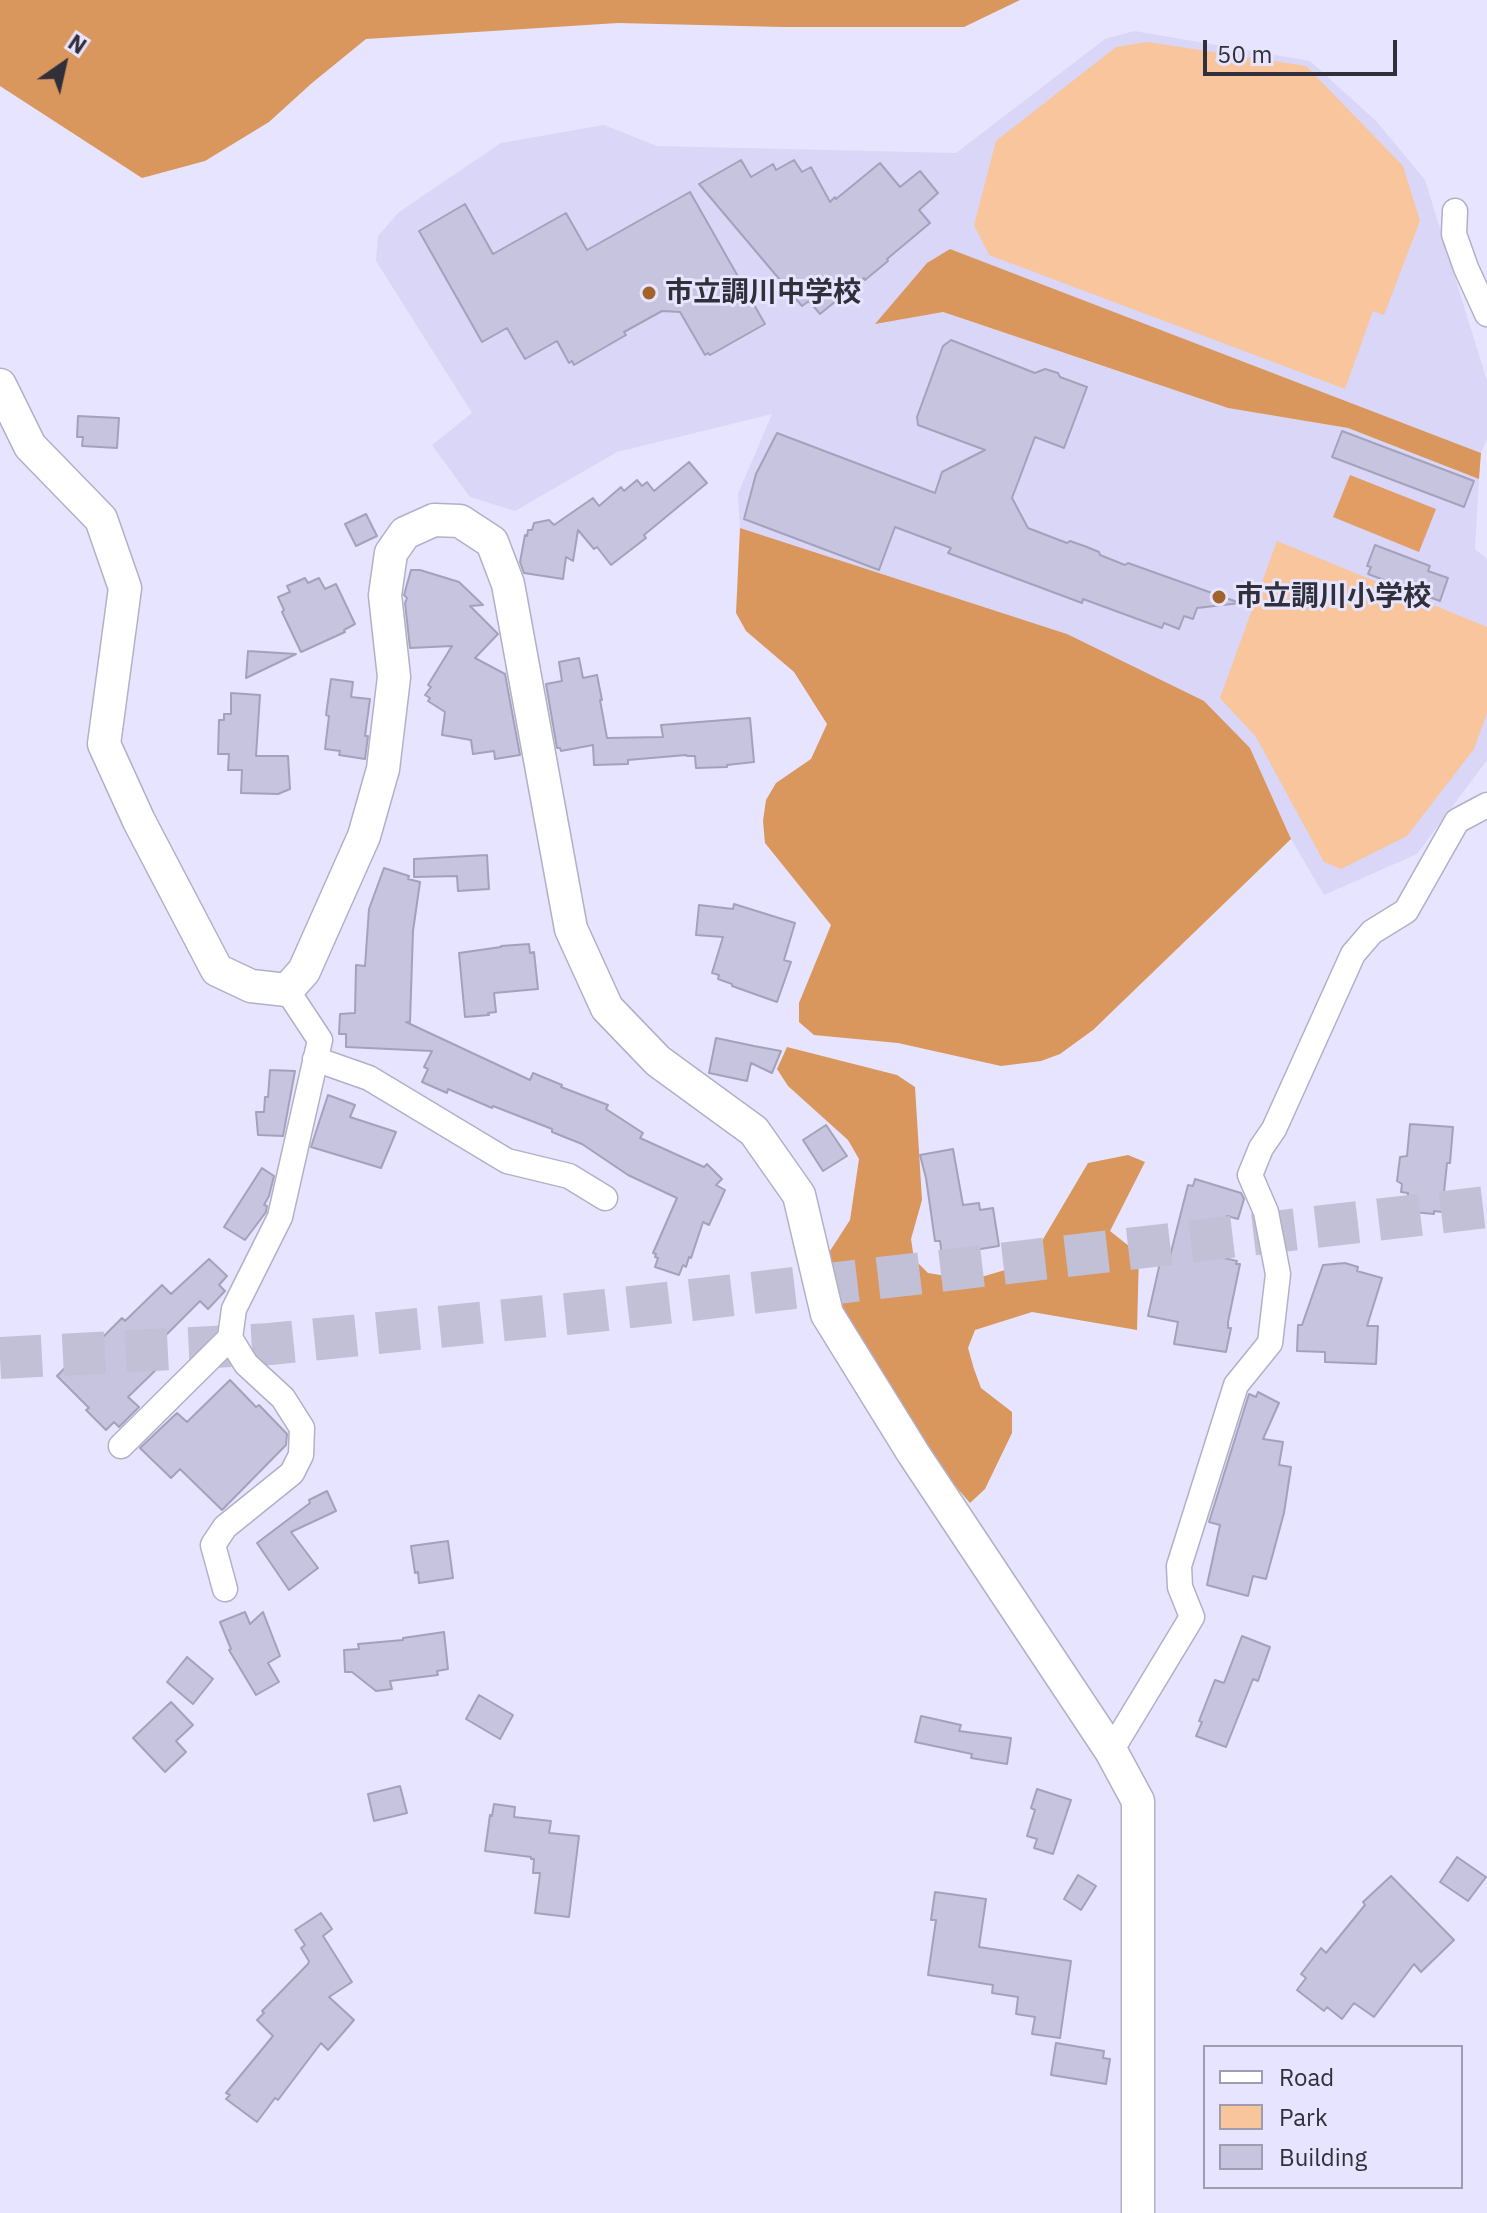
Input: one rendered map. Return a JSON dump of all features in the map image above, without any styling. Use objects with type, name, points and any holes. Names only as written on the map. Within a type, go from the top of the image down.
[{"type":"street","points":[[1455,211],[1454,234],[1487,314]]},
{"type":"street","points":[[0,385],[30,446],[101,519],[125,588],[104,744],[139,821],[217,970],[251,986],[287,990]]},
{"type":"street","points":[[287,990],[304,971],[364,836],[383,769],[394,677],[385,595],[391,553],[405,533],[434,520],[460,521],[492,542],[508,584],[571,929],[607,1008],[658,1061],[754,1131],[799,1195],[827,1314],[913,1453],[1111,1751],[1138,1801],[1138,2213]]},
{"type":"street","points":[[1111,1751],[1192,1617],[1180,1587],[1179,1566],[1236,1385],[1270,1343],[1278,1274],[1266,1212],[1250,1175],[1353,954],[1372,932],[1406,911],[1457,821],[1487,805]]},
{"type":"street","points":[[121,1446],[230,1338],[234,1309],[280,1217],[320,1040],[287,990]]},
{"type":"street","points":[[315,1059],[369,1078],[507,1161],[569,1176],[605,1198]]},
{"type":"street","points":[[225,1589],[213,1545],[225,1527],[292,1473],[301,1455],[302,1428],[283,1398],[246,1364],[230,1338]]},
{"type":"shaded area","points":[[0,0],[1020,0],[964,27],[618,23],[366,39],[269,122],[205,161],[142,178],[0,86]]},
{"type":"shaded area","points":[[1134,31],[1310,61],[1377,122],[1425,180],[1487,381],[1487,439],[1481,453],[950,249],[876,323],[942,312],[1228,408],[1348,428],[1479,479],[1475,549],[1487,559],[1487,760],[1417,854],[1324,895],[1291,839],[1250,748],[1067,634],[740,528],[738,494],[772,414],[617,452],[515,511],[470,497],[432,445],[472,413],[376,261],[378,236],[399,212],[501,143],[604,125],[657,146],[956,153],[1105,39]]},
{"type":"shaded area","points":[[950,249],[1481,453],[1479,479],[1348,428],[1228,408],[943,312],[875,324],[927,263]]},
{"type":"shaded area","points":[[1350,475],[1436,509],[1419,552],[1333,517]]},
{"type":"shaded area","points":[[740,528],[1067,634],[1204,701],[1250,748],[1291,839],[1093,1030],[1060,1054],[1041,1061],[1001,1066],[898,1043],[814,1035],[799,1022],[799,1003],[831,925],[765,843],[763,821],[766,800],[776,783],[811,759],[827,724],[794,672],[746,631],[736,613]]},
{"type":"shaded area","points":[[787,1047],[897,1075],[915,1087],[922,1200],[911,1239],[914,1259],[928,1273],[971,1280],[1029,1263],[1088,1163],[1128,1155],[1145,1162],[1110,1231],[1139,1254],[1137,1330],[1032,1312],[975,1330],[968,1348],[974,1369],[981,1388],[1012,1412],[1012,1433],[985,1489],[970,1503],[857,1372],[828,1254],[850,1220],[859,1159],[848,1140],[788,1086],[777,1069]]},
{"type":"green space","points":[[1147,42],[1306,66],[1403,166],[1420,221],[1384,315],[1373,311],[1345,389],[989,255],[974,225],[996,141],[1116,47]]},
{"type":"green space","points":[[1277,541],[1487,627],[1487,713],[1474,749],[1407,836],[1341,869],[1324,862],[1256,737],[1220,698]]},
{"type":"building","points":[[741,160],[751,177],[773,164],[776,170],[794,160],[802,172],[811,167],[830,202],[880,163],[900,187],[920,171],[938,193],[919,210],[930,223],[888,261],[820,314],[809,301],[802,306],[699,184]]},
{"type":"building","points":[[690,192],[765,324],[710,355],[705,355],[680,312],[662,311],[574,365],[572,361],[569,363],[557,341],[525,359],[507,328],[482,342],[419,231],[465,204],[493,254],[566,213],[587,250]]},
{"type":"building","points":[[951,340],[1035,373],[1045,369],[1058,373],[1060,377],[1087,387],[1064,448],[1035,437],[1012,498],[1028,528],[1087,547],[1125,565],[1128,563],[1240,603],[1197,608],[1193,619],[1184,616],[1179,629],[1164,623],[1162,628],[1083,599],[1082,603],[948,553],[951,548],[895,527],[879,570],[744,519],[756,474],[777,433],[935,493],[942,472],[985,450],[918,425],[917,417],[943,346]]},
{"type":"building","points":[[78,416],[119,418],[117,448],[82,446],[83,437],[77,437]]},
{"type":"building","points":[[1342,431],[1474,481],[1464,507],[1332,457]]},
{"type":"building","points":[[689,462],[707,483],[611,565],[578,530],[573,561],[566,557],[563,579],[524,573],[520,562],[525,535],[532,530],[534,523],[549,520],[554,525],[593,498],[599,506],[621,487],[624,491],[637,480],[642,486],[647,482],[654,491]]},
{"type":"building","points":[[366,514],[377,536],[356,546],[345,524]]},
{"type":"building","points":[[1375,545],[1430,566],[1428,571],[1448,578],[1440,601],[1368,574],[1371,567],[1367,566]]},
{"type":"building","points":[[411,570],[459,582],[483,605],[470,606],[498,634],[475,658],[505,674],[520,755],[495,759],[494,751],[473,754],[471,740],[442,735],[445,712],[428,701],[430,698],[425,695],[452,646],[410,648],[407,598],[404,595]]},
{"type":"building","points":[[305,578],[308,583],[319,578],[325,589],[336,584],[355,624],[345,632],[301,652],[278,597],[290,592],[287,586]]},
{"type":"building","points":[[248,651],[296,654],[246,678]]},
{"type":"building","points":[[579,658],[583,678],[597,675],[607,738],[663,737],[661,725],[750,718],[754,762],[696,768],[695,756],[686,755],[628,760],[628,764],[594,765],[593,745],[561,751],[557,748],[546,684],[562,681],[559,662]]},
{"type":"building","points":[[331,679],[353,682],[351,697],[370,699],[365,759],[339,755],[340,751],[325,749]]},
{"type":"building","points":[[231,693],[260,695],[256,756],[288,756],[290,789],[278,794],[241,793],[242,770],[228,770],[229,754],[218,754],[219,720],[224,720],[224,714],[231,714]]},
{"type":"building","points":[[487,855],[489,889],[458,891],[457,876],[414,877],[414,859]]},
{"type":"building","points":[[384,868],[420,882],[413,931],[410,1022],[406,1022],[530,1080],[533,1073],[608,1105],[606,1109],[643,1133],[640,1138],[704,1167],[707,1164],[722,1179],[716,1185],[725,1190],[709,1225],[703,1222],[691,1258],[686,1267],[683,1265],[679,1275],[655,1267],[658,1258],[653,1253],[677,1198],[628,1175],[582,1144],[552,1132],[552,1129],[422,1082],[428,1069],[424,1067],[432,1051],[346,1047],[346,1034],[339,1034],[340,1014],[355,1013],[356,965],[365,966],[369,909]]},
{"type":"building","points":[[734,904],[795,923],[784,960],[791,962],[777,1002],[732,986],[712,973],[723,937],[696,935],[699,905],[733,909]]},
{"type":"building","points":[[529,944],[530,953],[534,952],[538,989],[494,993],[496,1012],[465,1017],[459,953]]},
{"type":"building","points":[[716,1038],[781,1051],[772,1073],[751,1063],[747,1081],[709,1073]]},
{"type":"building","points":[[270,1070],[295,1071],[283,1136],[258,1135],[256,1112],[264,1112]]},
{"type":"building","points":[[328,1095],[355,1105],[350,1117],[396,1132],[381,1168],[311,1147]]},
{"type":"building","points":[[1410,1124],[1453,1127],[1442,1212],[1413,1212],[1414,1209],[1407,1208],[1408,1193],[1401,1192],[1402,1184],[1397,1181],[1400,1157],[1407,1156]]},
{"type":"building","points":[[826,1125],[847,1156],[823,1171],[803,1140]]},
{"type":"building","points":[[953,1149],[963,1205],[979,1203],[980,1210],[993,1208],[999,1246],[974,1250],[975,1258],[947,1262],[946,1255],[942,1255],[940,1241],[935,1241],[920,1155]]},
{"type":"building","points":[[262,1168],[274,1176],[264,1205],[267,1206],[266,1212],[245,1240],[224,1227]]},
{"type":"building","points":[[1195,1179],[1241,1193],[1244,1199],[1238,1219],[1227,1216],[1215,1256],[1240,1264],[1228,1322],[1228,1328],[1231,1328],[1226,1352],[1174,1344],[1178,1322],[1148,1316],[1161,1258],[1169,1260],[1188,1185],[1193,1186]]},
{"type":"building","points":[[209,1259],[227,1276],[219,1285],[225,1291],[208,1309],[200,1301],[152,1349],[164,1362],[128,1397],[139,1407],[119,1427],[114,1422],[106,1430],[57,1376],[83,1349],[87,1353],[122,1318],[125,1321],[162,1285],[171,1294]]},
{"type":"building","points":[[1345,1263],[1358,1267],[1357,1271],[1382,1278],[1367,1326],[1378,1326],[1376,1364],[1325,1362],[1325,1352],[1297,1351],[1298,1325],[1302,1325],[1323,1265]]},
{"type":"building","points":[[230,1380],[287,1434],[286,1445],[222,1510],[180,1469],[171,1478],[140,1448],[177,1413],[187,1422]]},
{"type":"building","points":[[1258,1392],[1279,1403],[1263,1439],[1283,1442],[1279,1465],[1291,1467],[1284,1513],[1266,1579],[1253,1576],[1248,1596],[1207,1585],[1220,1525],[1209,1522],[1249,1394],[1256,1397]]},
{"type":"building","points":[[327,1491],[336,1511],[291,1532],[318,1568],[289,1590],[257,1543],[310,1503],[309,1500]]},
{"type":"building","points":[[448,1541],[453,1578],[419,1583],[411,1546]]},
{"type":"building","points":[[245,1612],[250,1624],[263,1612],[280,1656],[268,1663],[279,1682],[256,1695],[229,1650],[220,1622]]},
{"type":"building","points":[[444,1632],[448,1669],[437,1671],[438,1675],[390,1681],[392,1689],[376,1691],[352,1672],[345,1672],[344,1650],[359,1649],[358,1644]]},
{"type":"building","points":[[1242,1636],[1270,1647],[1258,1681],[1253,1679],[1226,1747],[1196,1736],[1215,1680],[1224,1683]]},
{"type":"building","points":[[187,1657],[213,1679],[193,1704],[167,1682]]},
{"type":"building","points":[[479,1695],[513,1715],[500,1739],[466,1719]]},
{"type":"building","points":[[171,1702],[193,1725],[176,1741],[186,1752],[165,1772],[133,1738]]},
{"type":"building","points":[[921,1716],[961,1725],[959,1731],[1011,1738],[1007,1764],[971,1758],[972,1754],[915,1742]]},
{"type":"building","points":[[400,1786],[407,1813],[374,1821],[368,1794]]},
{"type":"building","points":[[1037,1789],[1071,1800],[1053,1854],[1034,1848],[1037,1839],[1027,1836],[1035,1810],[1031,1808]]},
{"type":"building","points":[[494,1804],[515,1807],[514,1817],[551,1821],[549,1833],[579,1836],[569,1917],[535,1913],[540,1873],[533,1873],[534,1859],[485,1851]]},
{"type":"building","points":[[1457,1857],[1486,1877],[1468,1901],[1440,1882]]},
{"type":"building","points":[[1078,1875],[1096,1886],[1081,1910],[1064,1899]]},
{"type":"building","points":[[1391,1876],[1454,1940],[1421,1972],[1414,1964],[1374,2017],[1354,2003],[1342,2019],[1327,2007],[1324,2011],[1297,1990],[1306,1978],[1301,1974],[1321,1948],[1326,1953],[1365,1905],[1363,1902]]},
{"type":"building","points":[[935,1892],[986,1899],[979,1947],[1071,1961],[1060,2038],[1032,2034],[1035,2017],[1016,2014],[1018,1997],[992,1993],[993,1985],[928,1975],[936,1920],[931,1920]]},
{"type":"building","points":[[321,1913],[332,1929],[323,1936],[352,1982],[329,1997],[354,2020],[328,2050],[321,2043],[278,2100],[275,2098],[257,2122],[226,2099],[230,2095],[226,2093],[273,2036],[257,2020],[264,2013],[262,2011],[308,1964],[301,1948],[305,1945],[295,1930]]},
{"type":"building","points":[[1056,2043],[1104,2051],[1103,2058],[1110,2059],[1106,2084],[1051,2075]]},
{"type":"tunnel","points":[[0,1358],[270,1344],[606,1310],[1487,1207]]},
{"type":"place","name":"市立調川中学校","points":[[649,293]]},
{"type":"place","name":"市立調川小学校","points":[[1219,597]]}]
